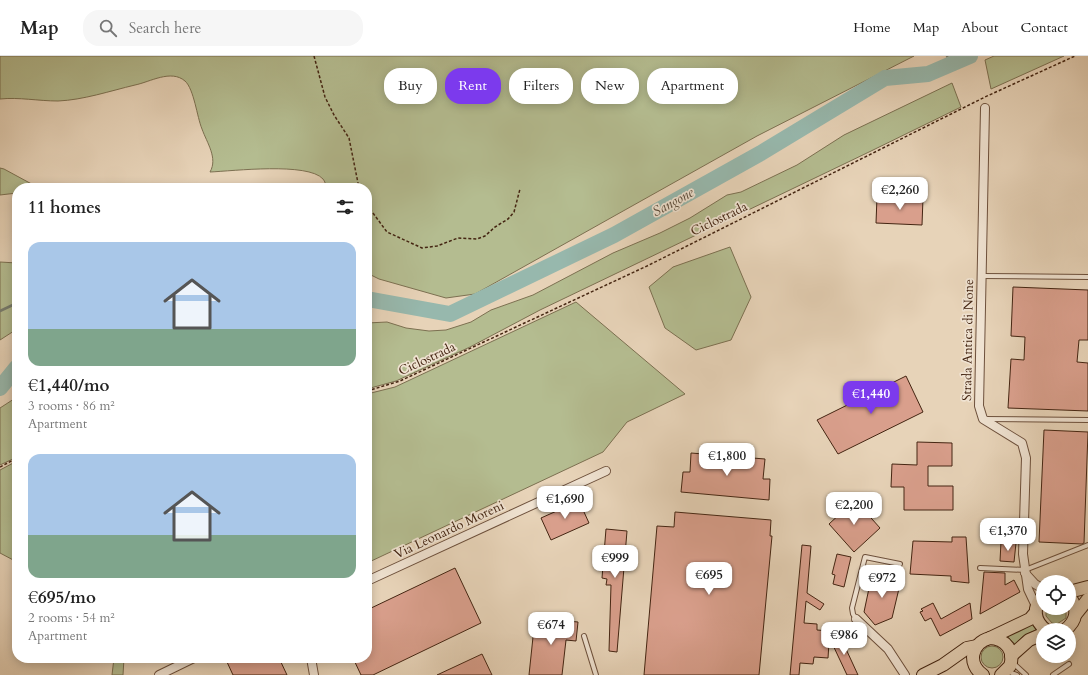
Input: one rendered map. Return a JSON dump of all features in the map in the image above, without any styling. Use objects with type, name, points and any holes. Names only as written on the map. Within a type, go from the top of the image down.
[{"type":"main road","points":[[1076,590],[1088,587]]},
{"type":"main road","points":[[1076,614],[1088,600]]},
{"type":"main road","points":[[923,675],[943,665],[962,651],[977,646],[990,638],[1030,619],[1036,608]]},
{"type":"main road","points":[[1010,668],[1029,640],[1036,637]]},
{"type":"main road","points":[[990,638],[1004,643],[1010,668]]},
{"type":"main road","points":[[977,646],[973,656],[979,672]]},
{"type":"main road","points":[[943,665],[959,662],[979,672]]},
{"type":"street","name":"Strada Antica di None","points":[[985,108],[979,406],[983,418],[1022,443],[1026,458],[1023,554],[1028,589],[1036,602]]},
{"type":"street","name":"Via Leonardo Moreni","points":[[372,579],[606,471]]},
{"type":"street","points":[[1025,572],[1036,584]]},
{"type":"street","points":[[856,619],[888,649],[905,675]]},
{"type":"street","points":[[159,675],[184,663]]},
{"type":"street","points":[[313,663],[314,675]]},
{"type":"lane","points":[[982,276],[1088,277]]},
{"type":"lane","points":[[983,418],[1088,420]]},
{"type":"lane","points":[[980,568],[1025,572],[1088,545]]},
{"type":"lane","points":[[856,619],[852,608],[865,557],[900,564]]},
{"type":"lane","points":[[584,636],[596,675]]},
{"type":"lane","points":[[1053,675],[1069,664]]},
{"type":"lane","points":[[1010,668],[1026,675]]},
{"type":"path","points":[[314,56],[326,97],[334,115],[349,138],[358,183]]},
{"type":"path","name":"Ciclostrada","points":[[372,389],[400,381],[647,266],[985,97],[1075,56]]},
{"type":"path","points":[[372,211],[388,232],[422,248],[437,246],[458,238],[477,239],[485,236],[495,227],[508,219],[514,212],[520,189]]},
{"type":"path","points":[[0,467],[12,461]]},
{"type":"green space","points":[[0,56],[914,56],[757,136],[475,294],[446,298],[379,279],[372,276],[372,183],[325,183],[323,179],[315,174],[287,169],[252,169],[210,172],[213,161],[211,150],[200,124],[191,90],[185,81],[179,78],[173,76],[160,77],[77,99],[58,101],[14,98],[0,99]]},
{"type":"green space","points":[[994,56],[1064,56],[991,89],[985,60]]},
{"type":"green space","points":[[952,83],[961,107],[540,310],[470,347],[396,381],[372,388],[372,323],[387,322],[406,328],[429,331],[446,330],[471,322],[491,310],[533,295],[613,253],[660,233],[690,218],[727,195],[741,192],[797,165],[844,135]]},
{"type":"green space","points":[[0,168],[30,183],[12,183],[12,194],[0,195]]},
{"type":"green space","points":[[730,247],[751,297],[731,340],[696,350],[665,328],[649,287],[673,267]]},
{"type":"green space","points":[[0,262],[12,263],[12,332],[0,340]]},
{"type":"green space","points":[[576,302],[685,394],[627,422],[603,452],[372,561],[372,393],[395,387]]},
{"type":"green space","points":[[12,400],[12,459],[0,465],[0,408]]},
{"type":"green space","points":[[12,464],[12,559],[0,553],[0,470]]},
{"type":"green space","points":[[1066,615],[1066,618],[1058,623],[1052,623],[1046,616]]},
{"type":"green space","points":[[1032,623],[1036,630],[1023,636],[1015,644],[1007,636]]},
{"type":"green space","points":[[992,646],[1000,649],[1003,657],[1000,665],[992,668],[984,665],[981,657],[984,649]]},
{"type":"green space","points":[[113,663],[124,663],[123,675],[112,675]]},
{"type":"building","points":[[877,197],[923,198],[922,225],[876,223]]},
{"type":"building","points":[[1013,287],[1088,290],[1088,340],[1079,340],[1077,362],[1088,363],[1088,411],[1008,408],[1011,359],[1024,360],[1025,337],[1011,336]]},
{"type":"building","points":[[906,376],[923,412],[838,454],[817,420]]},
{"type":"building","points":[[1044,430],[1088,432],[1084,543],[1082,544],[1039,542]]},
{"type":"building","points":[[917,442],[952,443],[952,466],[928,466],[928,486],[953,486],[953,510],[904,510],[904,487],[891,487],[892,464],[917,465]]},
{"type":"building","points":[[691,453],[765,459],[763,479],[770,479],[769,500],[681,492],[683,472],[690,472]]},
{"type":"building","points":[[855,500],[880,528],[854,552],[829,524]]},
{"type":"building","points":[[579,501],[589,523],[551,540],[541,518]]},
{"type":"building","points":[[675,512],[771,520],[770,536],[772,536],[759,675],[644,675],[657,526],[674,527]]},
{"type":"building","points":[[606,529],[627,531],[617,652],[609,651],[611,585],[606,585],[607,579],[602,578]]},
{"type":"building","points":[[952,537],[966,537],[969,583],[951,581],[951,576],[910,574],[913,541],[952,542]]},
{"type":"building","points":[[1001,542],[1016,543],[1014,562],[1000,561]]},
{"type":"building","points":[[802,545],[811,546],[807,593],[824,604],[820,610],[806,601],[804,623],[817,624],[817,630],[830,631],[828,658],[814,657],[813,664],[800,663],[799,675],[790,675]]},
{"type":"building","points":[[837,554],[851,557],[844,587],[833,584],[835,575],[832,574]]},
{"type":"building","points":[[455,568],[481,623],[373,675],[361,675],[355,663],[372,663],[372,608]]},
{"type":"building","points":[[984,572],[1005,573],[1005,585],[1014,580],[1020,592],[980,614]]},
{"type":"building","points":[[872,574],[901,580],[892,618],[875,625],[864,612]]},
{"type":"building","points":[[933,603],[941,619],[970,603],[972,619],[940,636],[931,618],[925,621],[920,612],[923,611],[921,609]]},
{"type":"building","points":[[535,618],[578,622],[576,641],[566,640],[562,675],[529,675]]},
{"type":"building","points":[[841,636],[848,648],[846,649],[858,675],[847,675],[831,641]]},
{"type":"building","points":[[482,654],[492,675],[437,675]]},
{"type":"building","points":[[227,663],[281,663],[287,675],[233,675]]},
{"type":"waterway","points":[[947,56],[951,64]]},
{"type":"waterway","name":"Sangone","points":[[372,300],[450,314],[614,235],[761,153],[885,78],[928,74],[970,56]]},
{"type":"waterway","points":[[0,311],[12,305]]},
{"type":"waterway","name":"Sangone","points":[[0,388],[12,373]]}]
